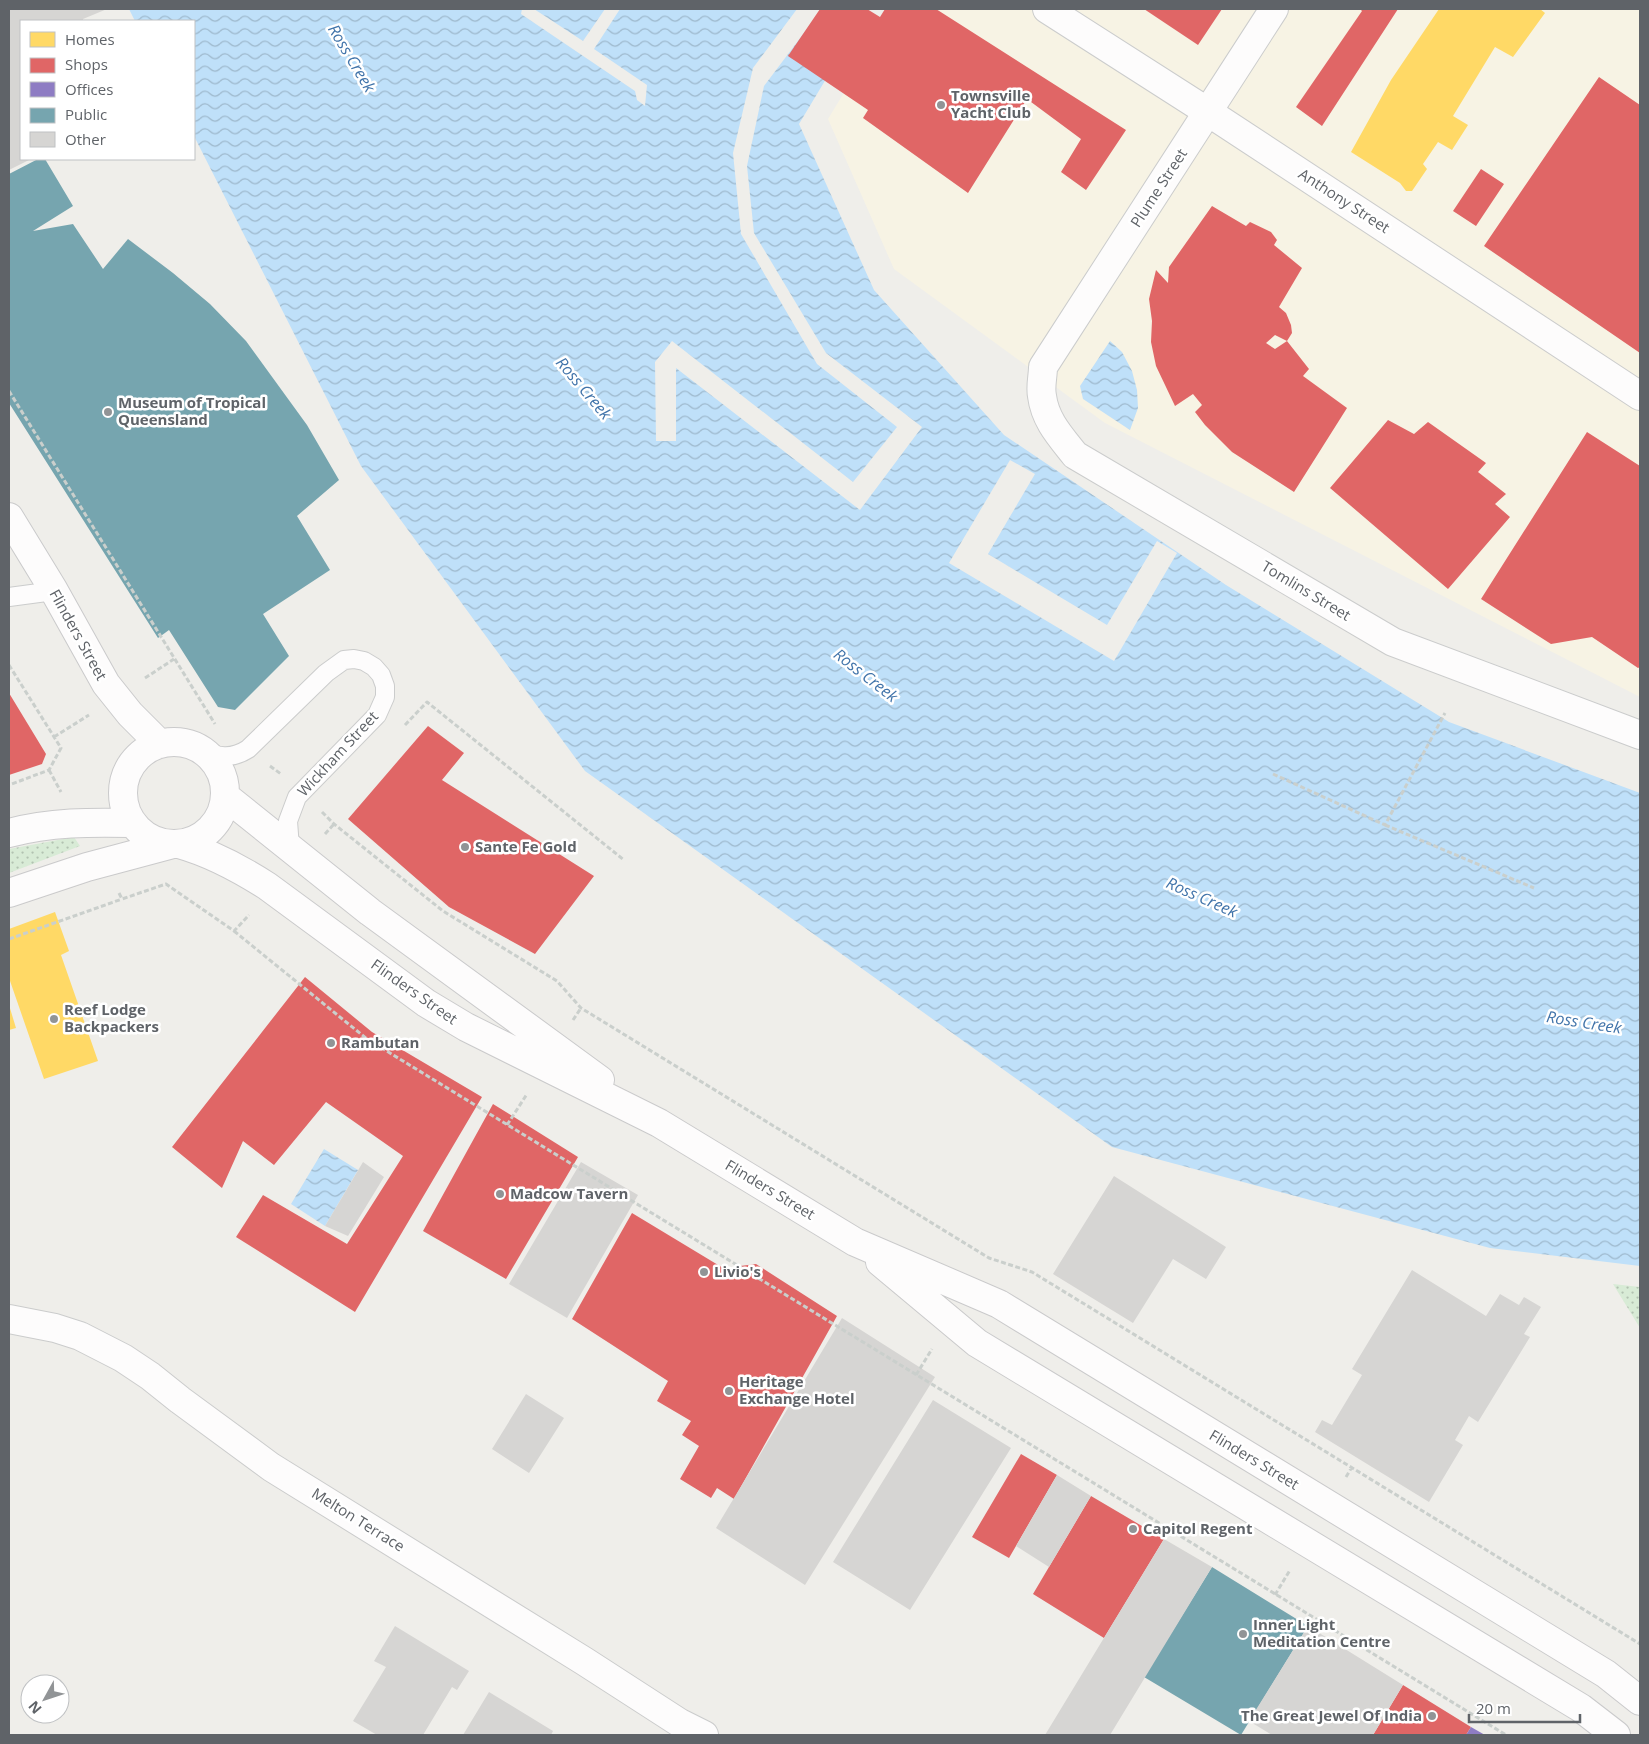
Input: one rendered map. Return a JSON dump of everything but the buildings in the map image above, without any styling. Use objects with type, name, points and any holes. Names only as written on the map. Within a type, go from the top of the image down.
[{"type":"main road","name":"Anthony Street","points":[[1046,9],[1208,112],[1640,396]]},
{"type":"main road","name":"Plume Street","points":[[1043,367],[1274,9]]},
{"type":"main road","name":"Tomlins Street","points":[[1043,367],[1041,394],[1046,412],[1055,430],[1075,455],[1393,642],[1640,735]]},
{"type":"main road","name":"Flinders Street","points":[[9,517],[54,591],[106,684],[130,714],[160,744]]},
{"type":"main road","points":[[9,893],[87,866],[194,840],[205,834],[216,823],[222,810],[225,796],[224,782],[219,769],[211,758],[187,744],[174,742],[160,744],[147,750],[136,759],[126,777],[123,797],[126,811],[133,823],[144,834],[158,841],[176,844]]},
{"type":"main road","name":"Flinders Street","points":[[225,796],[370,912],[659,1123]]},
{"type":"main road","points":[[9,833],[49,825],[97,822],[133,823]]},
{"type":"main road","name":"Flinders Street","points":[[176,844],[213,856],[260,881],[426,1003],[466,1027],[659,1123],[855,1242],[999,1304],[1606,1674],[1640,1701]]},
{"type":"main road","name":"Flinders Street","points":[[855,1242],[977,1343],[1581,1708],[1616,1735]]},
{"type":"main road","name":"Melton Terrace","points":[[9,1319],[55,1328],[80,1336],[123,1358],[150,1376],[271,1467],[584,1661],[675,1729],[704,1735]]},
{"type":"lane","points":[[9,597],[54,591]]},
{"type":"lane","name":"Wickham Street","points":[[200,750],[224,758],[248,749],[335,665],[344,660],[354,659],[364,661],[374,667],[381,675],[385,686],[385,697],[382,707],[372,721],[302,790],[294,803],[288,821],[290,848]]},
{"type":"path","points":[[9,391],[216,725],[302,790]]},
{"type":"path","points":[[9,665],[61,748],[49,770],[9,785]]},
{"type":"path","points":[[401,730],[427,702],[624,860]]},
{"type":"path","points":[[1385,825],[1444,713]]},
{"type":"path","points":[[1273,774],[1385,825],[1534,888]]},
{"type":"path","points":[[328,805],[321,812],[334,824],[442,911],[557,980],[580,1008],[989,1258],[1032,1272],[1640,1644]]},
{"type":"path","points":[[9,940],[122,899]]},
{"type":"path","points":[[234,931],[367,1039],[1506,1735]]},
{"type":"shaded area","points":[[895,9],[1640,9],[1640,697],[1105,423],[894,269],[828,119]]},
{"type":"green space","points":[[74,837],[80,846],[9,873],[9,849]]},
{"type":"green space","points":[[1613,1284],[1640,1287],[1640,1328]]},
{"type":"water","name":"Ross Creek","points":[[129,9],[868,9],[799,124],[874,290],[1004,435],[1226,585],[1449,722],[1640,793],[1640,1266],[1490,1248],[1112,1147],[585,771],[361,466],[195,138],[195,20],[134,20]]},
{"type":"water","points":[[1110,341],[1122,352],[1132,371],[1137,390],[1138,408],[1130,430],[1083,399],[1080,386]]},
{"type":"water","points":[[324,1149],[358,1170],[325,1226],[291,1204]]},
{"type":"pier","points":[[522,9],[534,9],[583,41],[605,9],[620,9],[594,49],[647,85],[645,106],[637,100],[635,91],[521,14]]},
{"type":"pier","points":[[797,9],[822,9],[764,86],[747,166],[754,233],[826,353],[922,427],[860,510],[676,368],[676,441],[656,441],[655,362],[672,341],[853,482],[897,427],[817,364],[741,234],[733,153],[753,68]]},
{"type":"pier","points":[[1010,460],[1035,474],[988,554],[1107,625],[1157,541],[1177,553],[1114,661],[949,563]]},
{"type":"place","name":"Townsville Yacht Club","points":[[941,105]]},
{"type":"place","name":"Museum of Tropical Queensland","points":[[108,412]]},
{"type":"place","name":"Sante Fe Gold","points":[[465,847]]},
{"type":"place","name":"Reef Lodge Backpackers","points":[[54,1019]]},
{"type":"place","name":"Rambutan","points":[[331,1043]]},
{"type":"place","name":"Madcow Tavern","points":[[500,1194]]},
{"type":"place","name":"Livio's","points":[[704,1272]]},
{"type":"place","name":"Heritage Exchange Hotel","points":[[729,1391]]},
{"type":"place","name":"Capitol Regent","points":[[1133,1529]]},
{"type":"place","name":"Inner Light Meditation Centre","points":[[1243,1634]]},
{"type":"place","name":"The Great Jewel Of India","points":[[1432,1716]]}]
